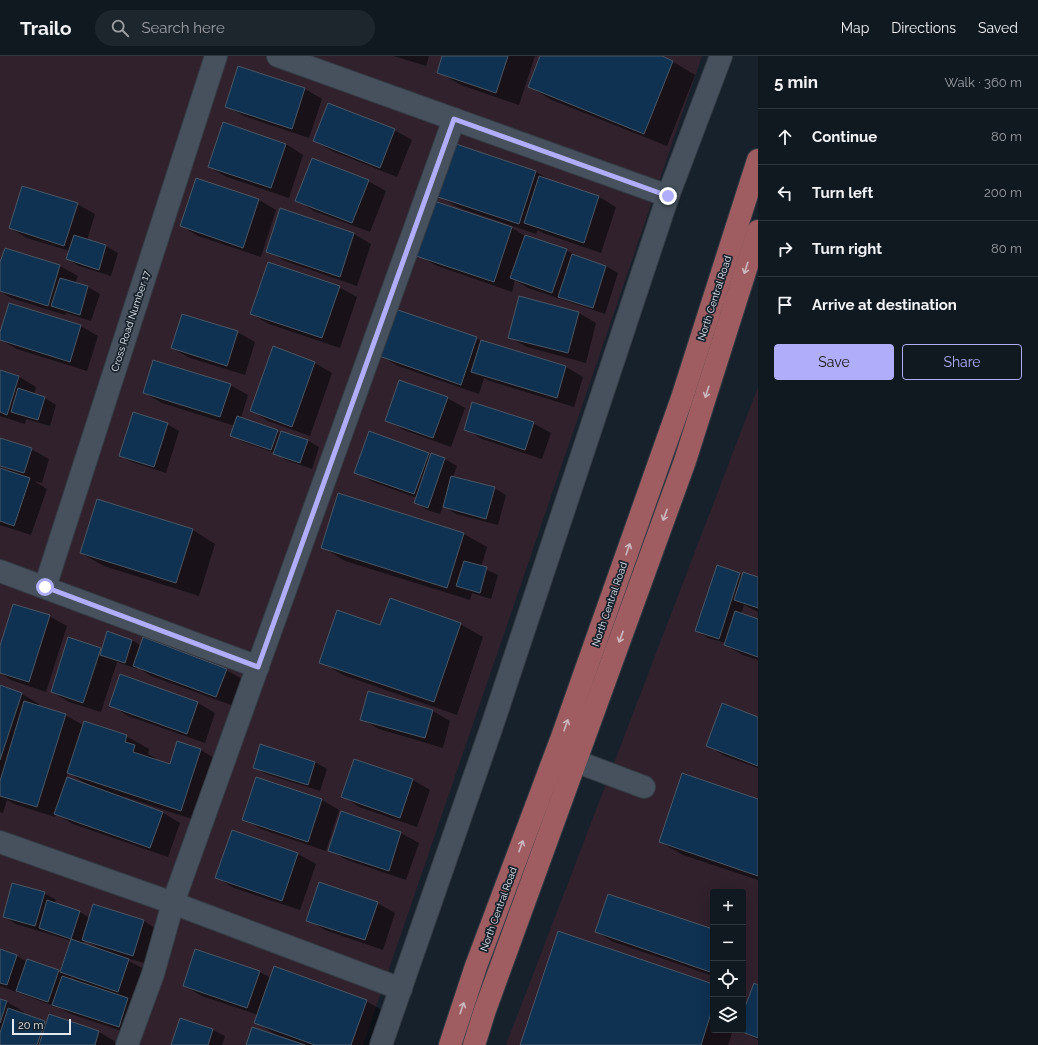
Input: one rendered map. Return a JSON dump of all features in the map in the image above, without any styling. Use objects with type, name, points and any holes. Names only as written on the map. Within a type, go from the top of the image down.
[{"type":"main road","name":"North Central Road","points":[[450,1045],[476,966],[562,737],[682,398],[749,220],[758,160]]},
{"type":"main road","points":[[474,1045],[485,1010],[685,461],[758,231]]},
{"type":"street","name":"Cross Road Number 17","points":[[45,587],[216,56]]},
{"type":"street","points":[[278,56],[331,65],[454,119],[668,196]]},
{"type":"street","points":[[381,1045],[492,729],[668,196],[721,56]]},
{"type":"street","points":[[126,1045],[153,974],[173,904],[454,119]]},
{"type":"street","points":[[0,571],[258,667]]},
{"type":"street","points":[[575,762],[644,787]]},
{"type":"street","points":[[0,842],[173,904],[401,989]]},
{"type":"shaded area","points":[[0,56],[702,56],[363,1045],[0,1045]]},
{"type":"shaded area","points":[[758,387],[758,1045],[506,1045]]},
{"type":"building","points":[[442,56],[508,56],[496,93],[437,73]]},
{"type":"building","points":[[540,56],[662,56],[673,61],[644,134],[528,87]]},
{"type":"building","points":[[238,66],[305,88],[292,129],[225,107]]},
{"type":"building","points":[[328,103],[395,129],[380,168],[313,141]]},
{"type":"building","points":[[223,122],[286,144],[271,188],[208,167]]},
{"type":"building","points":[[456,144],[536,171],[519,224],[438,197]]},
{"type":"building","points":[[312,158],[369,180],[352,223],[295,201]]},
{"type":"building","points":[[539,176],[599,196],[584,243],[524,223]]},
{"type":"building","points":[[196,178],[259,199],[243,248],[180,226]]},
{"type":"building","points":[[22,186],[78,203],[64,246],[9,228]]},
{"type":"building","points":[[434,201],[512,227],[494,282],[416,256]]},
{"type":"building","points":[[280,208],[354,233],[340,277],[266,252]]},
{"type":"building","points":[[74,235],[106,245],[99,270],[66,259]]},
{"type":"building","points":[[525,235],[567,249],[552,293],[510,278]]},
{"type":"building","points":[[5,248],[60,265],[48,306],[0,291],[0,262]]},
{"type":"building","points":[[572,254],[606,266],[593,308],[558,297]]},
{"type":"building","points":[[268,262],[340,286],[322,338],[250,314]]},
{"type":"building","points":[[60,278],[88,286],[80,315],[51,306]]},
{"type":"building","points":[[519,296],[579,312],[568,353],[508,338]]},
{"type":"building","points":[[9,303],[81,325],[70,362],[0,340],[0,332]]},
{"type":"building","points":[[395,309],[477,337],[461,385],[379,356]]},
{"type":"building","points":[[182,314],[238,331],[227,366],[171,348]]},
{"type":"building","points":[[481,340],[566,366],[557,398],[471,372]]},
{"type":"building","points":[[273,346],[315,362],[292,427],[250,411]]},
{"type":"building","points":[[153,360],[231,384],[220,417],[143,393]]},
{"type":"building","points":[[0,370],[19,376],[7,415],[0,412]]},
{"type":"building","points":[[399,380],[448,397],[433,438],[385,421]]},
{"type":"building","points":[[18,388],[45,397],[38,420],[11,412]]},
{"type":"building","points":[[472,402],[534,422],[525,450],[464,430]]},
{"type":"building","points":[[133,412],[168,423],[154,467],[119,456]]},
{"type":"building","points":[[237,416],[278,430],[271,450],[230,436]]},
{"type":"building","points":[[281,431],[308,440],[300,463],[273,454]]},
{"type":"building","points":[[369,431],[429,453],[414,494],[354,473]]},
{"type":"building","points":[[0,438],[32,448],[24,473],[0,466]]},
{"type":"building","points":[[431,453],[445,458],[428,508],[414,503]]},
{"type":"building","points":[[0,468],[30,478],[14,526],[0,521]]},
{"type":"building","points":[[451,476],[495,487],[486,519],[443,507]]},
{"type":"building","points":[[338,493],[464,533],[447,588],[321,548]]},
{"type":"building","points":[[97,499],[193,529],[176,583],[80,553]]},
{"type":"building","points":[[464,561],[487,567],[480,593],[456,586]]},
{"type":"building","points":[[717,565],[740,573],[719,639],[695,631]]},
{"type":"building","points":[[743,572],[758,577],[758,608],[734,600]]},
{"type":"building","points":[[390,598],[461,623],[434,702],[319,663],[337,610],[380,625]]},
{"type":"building","points":[[13,604],[50,615],[29,682],[0,673],[0,646]]},
{"type":"building","points":[[735,611],[758,619],[758,657],[724,645]]},
{"type":"building","points":[[107,631],[132,640],[125,663],[100,655]]},
{"type":"building","points":[[68,637],[101,648],[83,703],[51,692]]},
{"type":"building","points":[[143,637],[227,669],[216,697],[133,666]]},
{"type":"building","points":[[120,674],[198,702],[187,734],[109,706]]},
{"type":"building","points":[[0,685],[22,693],[0,760]]},
{"type":"building","points":[[368,691],[433,710],[425,738],[360,720]]},
{"type":"building","points":[[24,701],[66,714],[37,807],[0,796],[0,781]]},
{"type":"building","points":[[722,703],[758,717],[758,766],[706,746]]},
{"type":"building","points":[[84,721],[127,735],[125,742],[135,745],[133,752],[170,764],[177,741],[201,749],[181,811],[67,773]]},
{"type":"building","points":[[260,744],[315,762],[308,785],[253,768]]},
{"type":"building","points":[[354,759],[413,779],[400,818],[341,797]]},
{"type":"building","points":[[682,773],[758,799],[758,876],[659,842]]},
{"type":"building","points":[[67,777],[163,812],[150,848],[54,814]]},
{"type":"building","points":[[256,777],[322,799],[308,842],[242,820]]},
{"type":"building","points":[[341,811],[401,832],[389,871],[328,851]]},
{"type":"building","points":[[232,830],[298,853],[282,901],[215,878]]},
{"type":"building","points":[[319,882],[378,902],[365,940],[306,921]]},
{"type":"building","points":[[12,883],[45,892],[35,926],[3,917]]},
{"type":"building","points":[[608,894],[710,928],[710,972],[595,932]]},
{"type":"building","points":[[47,900],[80,911],[71,939],[39,928]]},
{"type":"building","points":[[93,904],[144,920],[133,956],[82,940]]},
{"type":"building","points":[[558,931],[710,983],[710,1016],[701,1045],[520,1045]]},
{"type":"building","points":[[71,939],[129,959],[118,992],[60,972]]},
{"type":"building","points":[[0,949],[17,955],[7,985],[0,983]]},
{"type":"building","points":[[195,949],[260,971],[247,1008],[183,986]]},
{"type":"building","points":[[27,959],[59,970],[48,1002],[16,991]]},
{"type":"building","points":[[274,966],[367,1000],[351,1045],[315,1045],[254,1023]]},
{"type":"building","points":[[62,976],[128,998],[119,1027],[52,1005]]},
{"type":"building","points":[[754,983],[758,985],[758,1038],[745,1033],[746,1004]]},
{"type":"building","points":[[0,999],[7,1001],[0,1023]]},
{"type":"building","points":[[8,1008],[45,1021],[37,1045],[0,1045],[0,1033]]},
{"type":"building","points":[[49,1014],[99,1031],[95,1045],[39,1045]]},
{"type":"building","points":[[180,1018],[213,1029],[208,1045],[171,1045]]},
{"type":"building","points":[[252,1027],[305,1045],[246,1045]]},
{"type":"route","points":[[45,587],[258,667],[454,119],[668,196]]}]
